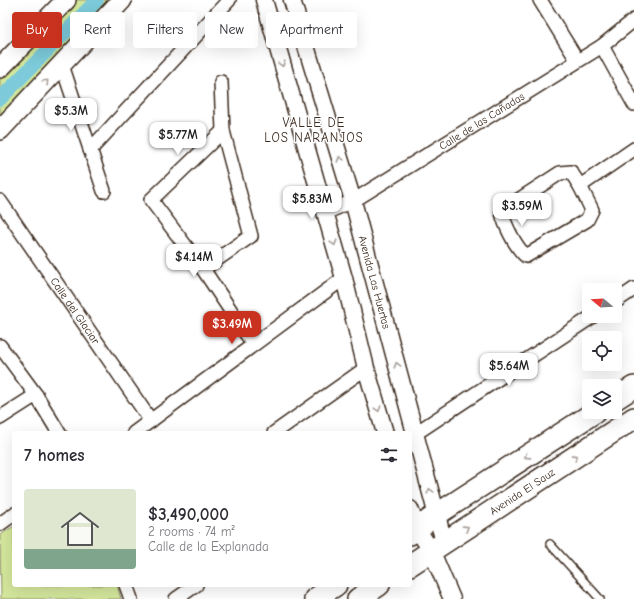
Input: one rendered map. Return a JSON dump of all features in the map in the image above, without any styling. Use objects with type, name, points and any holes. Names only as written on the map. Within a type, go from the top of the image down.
[{"type":"main road","points":[[0,68],[66,0]]},
{"type":"main road","points":[[0,130],[122,0]]},
{"type":"main road","points":[[622,395],[634,387]]},
{"type":"main road","name":"Avenida El Sauz","points":[[412,564],[634,418]]},
{"type":"main road","points":[[413,531],[584,419]]},
{"type":"main road","points":[[315,599],[333,587]]},
{"type":"main road","points":[[358,599],[376,587]]},
{"type":"street","points":[[90,150],[229,0]]},
{"type":"street","points":[[264,0],[344,278],[366,368],[384,431]]},
{"type":"street","name":"Avenida Las Huertas","points":[[292,0],[353,201],[411,431]]},
{"type":"street","points":[[540,0],[577,60]]},
{"type":"street","name":"Calle de las Cañadas","points":[[325,213],[353,201],[577,60],[602,46],[634,20]]},
{"type":"street","points":[[602,46],[634,104]]},
{"type":"street","points":[[62,65],[104,191]]},
{"type":"street","points":[[203,269],[251,236],[223,131],[221,82]]},
{"type":"street","points":[[223,131],[151,200],[203,269],[254,344]]},
{"type":"street","points":[[580,186],[634,149]]},
{"type":"street","points":[[571,172],[580,186],[592,210],[587,220],[526,256],[521,252],[503,219],[502,212],[560,173],[571,172]]},
{"type":"street","name":"Calle del Glaciar","points":[[0,201],[151,422]]},
{"type":"street","points":[[137,431],[344,278]]},
{"type":"street","points":[[622,297],[634,289]]},
{"type":"street","points":[[412,436],[582,323]]},
{"type":"street","points":[[0,346],[36,395],[58,431]]},
{"type":"street","points":[[277,431],[366,368]]},
{"type":"street","points":[[0,418],[36,395]]},
{"type":"street","name":"Avenida Las Huertas","points":[[412,436],[436,515],[438,546]]},
{"type":"street","points":[[0,524],[12,515]]},
{"type":"street","points":[[413,531],[438,546],[452,599]]},
{"type":"street","points":[[127,587],[131,599]]},
{"type":"street","points":[[176,599],[193,587]]},
{"type":"lane","points":[[550,544],[600,599]]},
{"type":"green space","points":[[63,0],[111,0],[100,12],[70,12],[70,45],[0,121],[0,65],[16,48],[62,48],[62,12],[51,12]]},
{"type":"green space","points":[[12,527],[12,587],[118,587],[121,599],[1,599],[0,535]]},
{"type":"waterway","points":[[0,99],[97,0]]},
{"type":"district","name":"VALLE DE LOS NARANJOS","points":[[314,130]]}]
